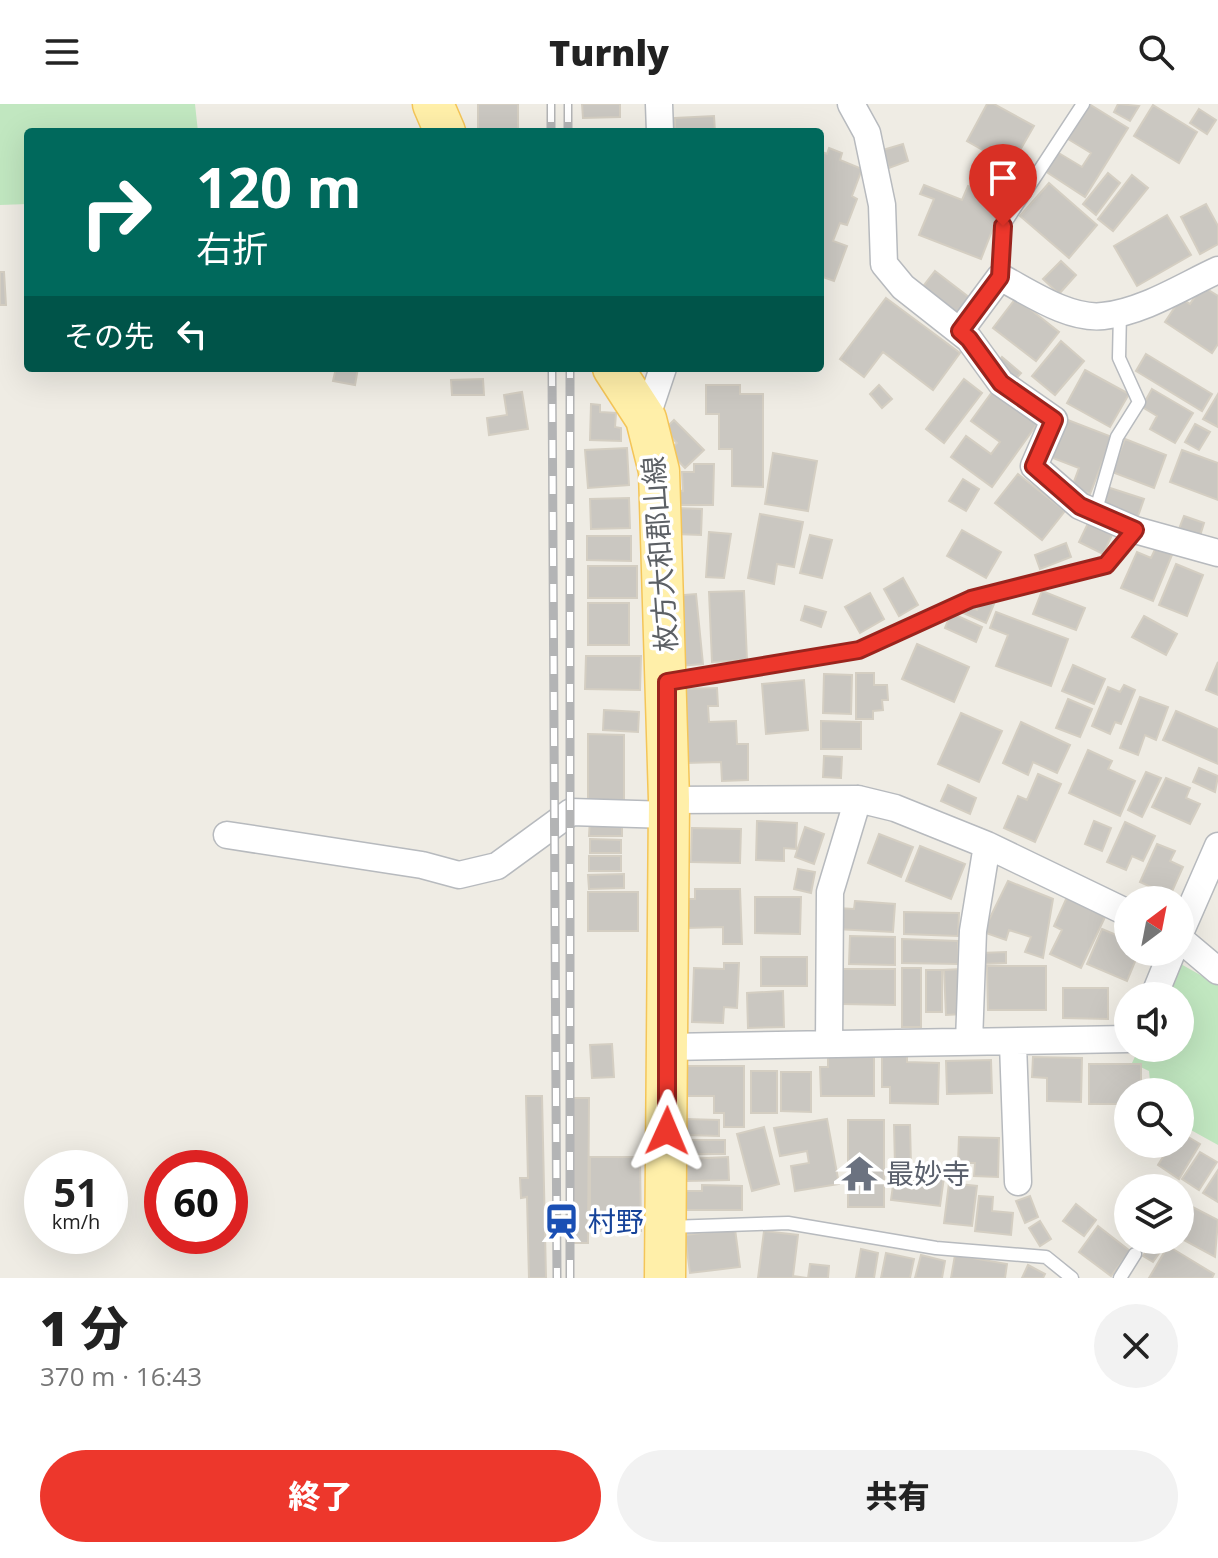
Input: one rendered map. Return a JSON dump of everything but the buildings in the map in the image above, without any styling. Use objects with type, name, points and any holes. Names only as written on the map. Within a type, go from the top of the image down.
[{"type":"main road","points":[[433,104],[443,128]]},
{"type":"main road","name":"枚方大和郡山線","points":[[616,372],[646,419],[659,471],[669,808],[665,1278]]},
{"type":"street","points":[[659,104],[660,128]]},
{"type":"street","points":[[851,104],[867,133],[879,190],[884,264],[903,287],[969,339],[1001,383],[1054,420],[1034,466],[1080,506],[1135,530],[1218,553]]},
{"type":"street","points":[[960,331],[1000,277],[1066,309],[1101,317],[1120,312],[1218,270]]},
{"type":"street","points":[[646,419],[662,372]]},
{"type":"street","points":[[829,1044],[830,892],[858,799]]},
{"type":"street","points":[[227,835],[422,865],[459,875],[497,866],[571,812],[858,799],[895,808],[987,845],[1114,906]]},
{"type":"street","points":[[969,1042],[973,931],[987,845]]},
{"type":"street","points":[[1194,903],[1218,846]]},
{"type":"street","points":[[1194,949],[1218,971]]},
{"type":"street","points":[[668,1047],[1013,1044],[1114,1040]]},
{"type":"street","points":[[1013,1044],[1018,1182]]},
{"type":"lane","points":[[1000,277],[1003,226],[1083,104]]},
{"type":"lane","points":[[1095,513],[1117,437],[1139,402],[1119,358],[1120,312]]},
{"type":"lane","points":[[667,682],[859,650],[971,599],[1106,565],[1135,530]]},
{"type":"lane","points":[[666,1227],[788,1223],[936,1248],[1046,1257],[1072,1278]]},
{"type":"lane","points":[[1120,1278],[1135,1254]]},
{"type":"green space","points":[[0,104],[195,104],[198,128],[24,128],[24,204],[0,205]]},
{"type":"green space","points":[[1178,966],[1184,966],[1218,985],[1218,1145],[1194,1132],[1194,1078],[1150,1078],[1149,1071],[1132,1063],[1194,1062],[1194,982],[1170,982]]},
{"type":"railway","points":[[551,104],[551,128]]},
{"type":"railway","points":[[568,104],[568,128]]},
{"type":"railway","points":[[552,372],[557,1278]]},
{"type":"railway","points":[[570,372],[570,1278]]},
{"type":"place","name":"最妙寺","points":[[860,1173]]},
{"type":"place","name":"村野","points":[[562,1221]]},
{"type":"route","points":[[667,1131],[667,682],[859,650],[971,599],[1106,565],[1135,530],[1080,506],[1034,466],[1054,420],[1001,383],[960,331],[1000,277],[1003,226]]}]
